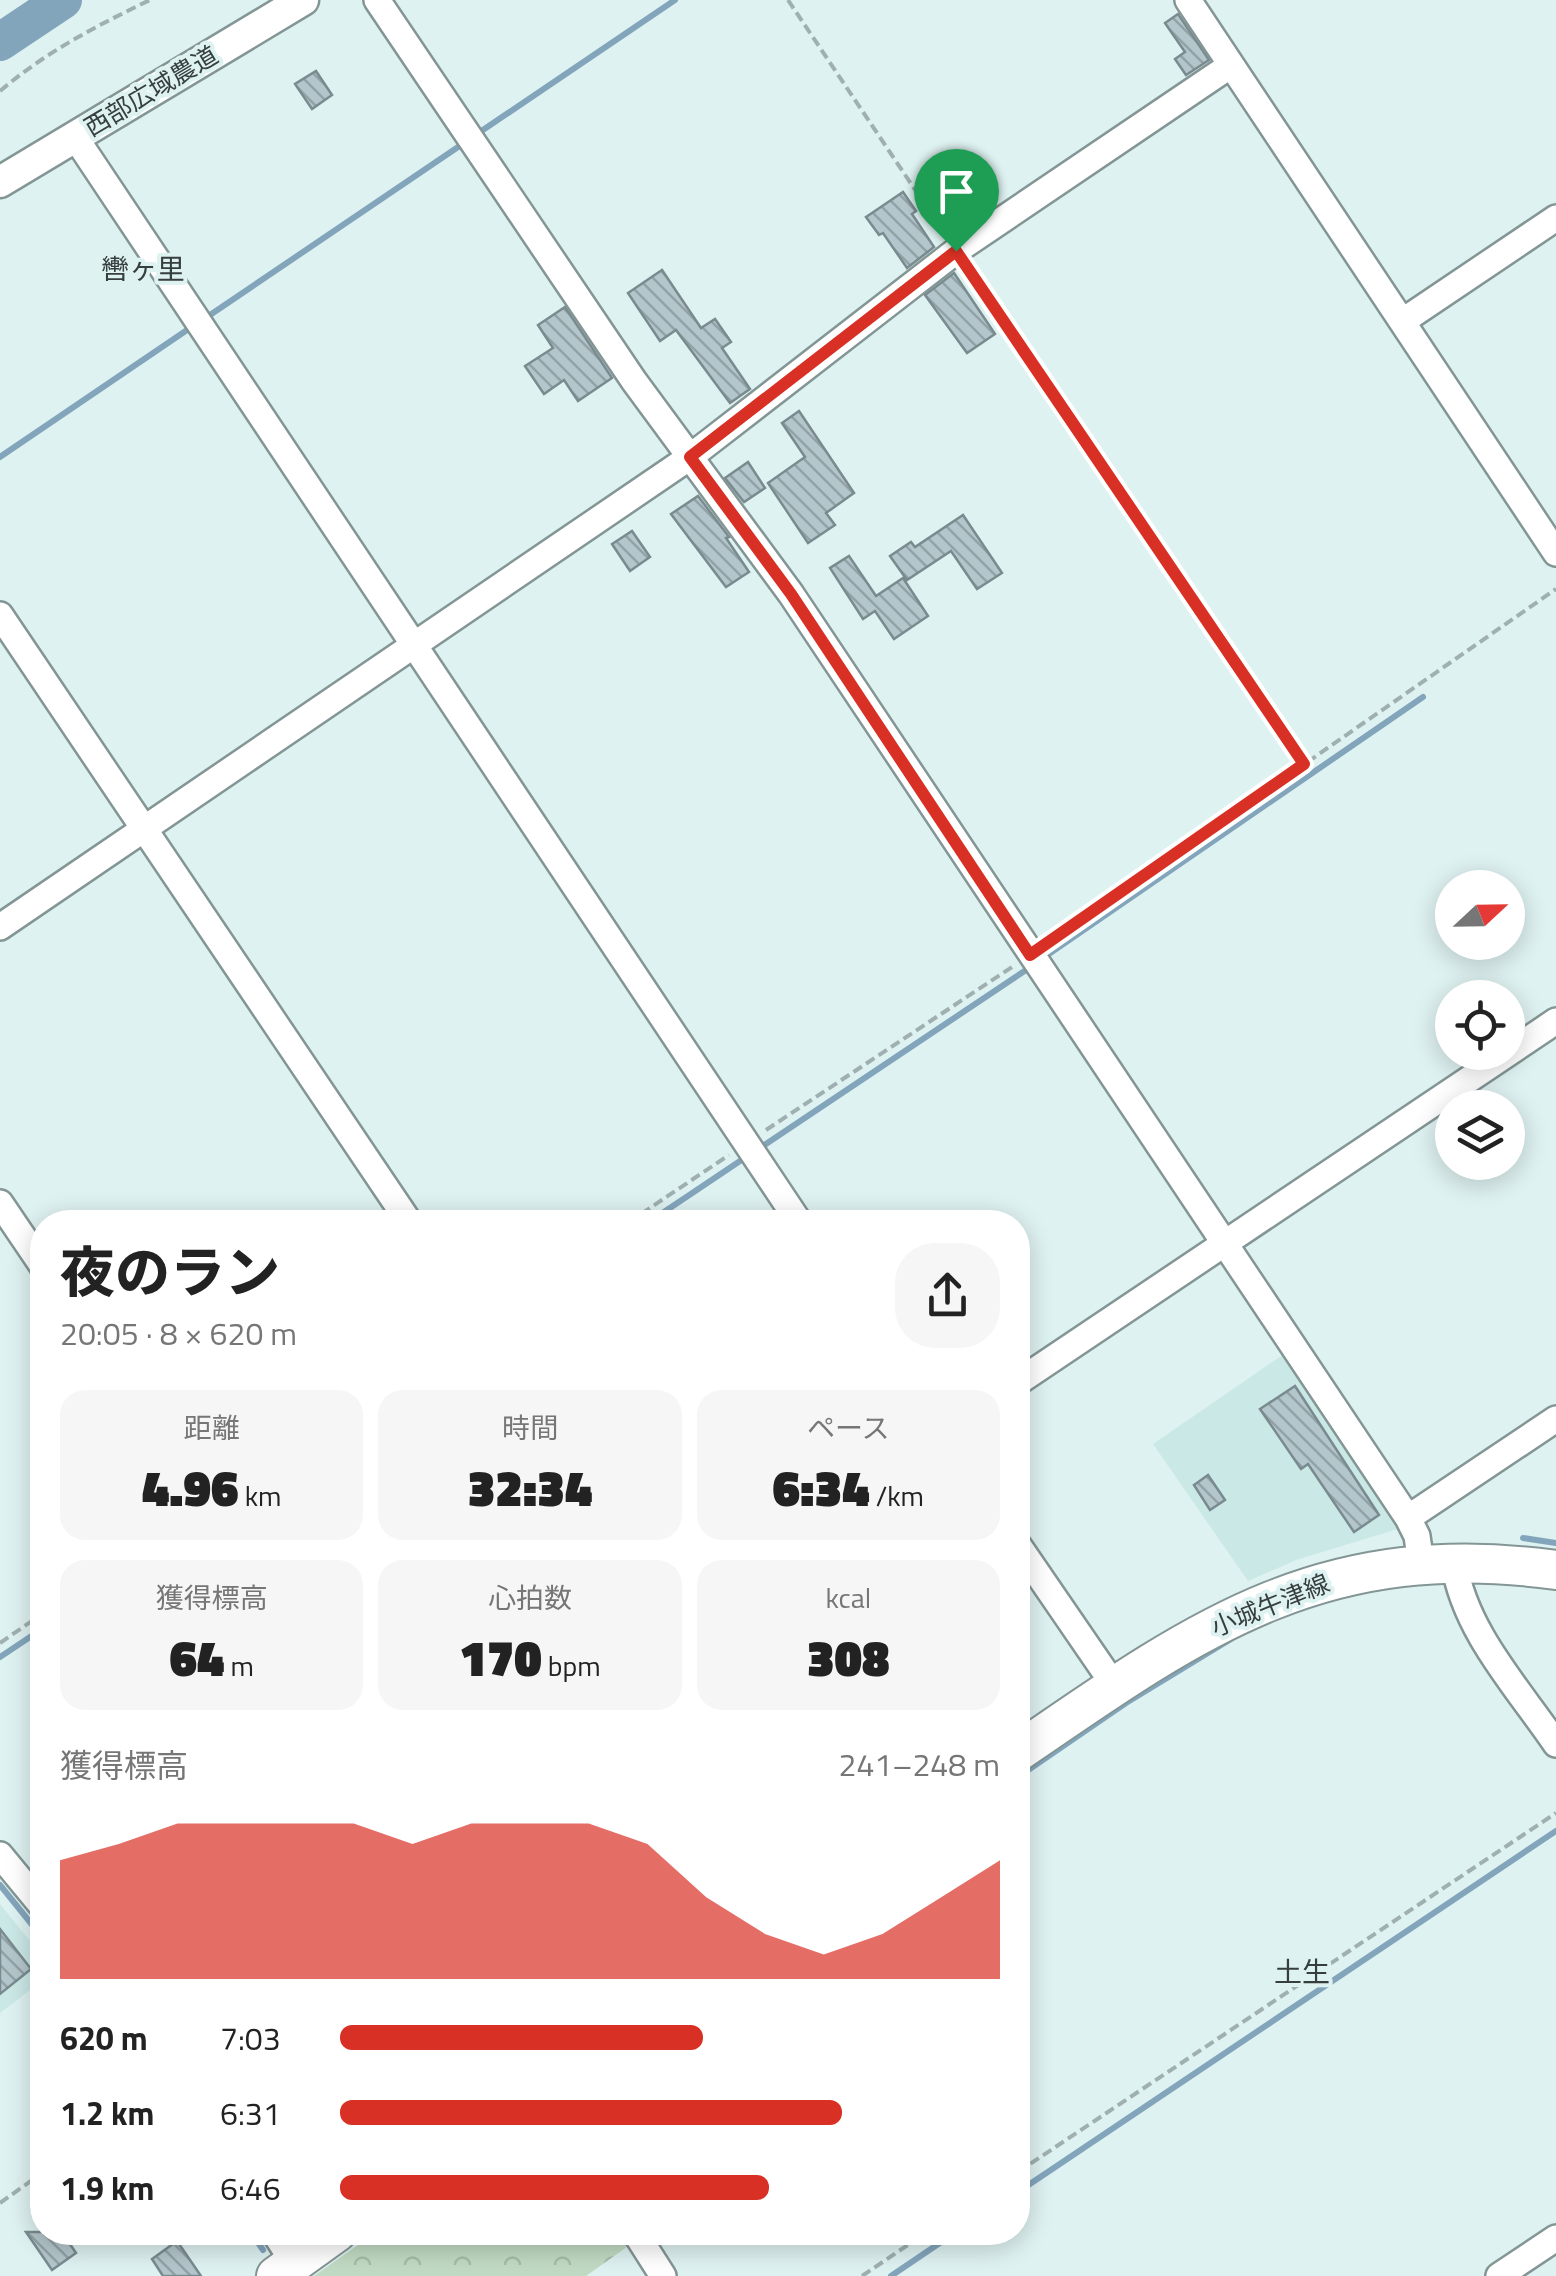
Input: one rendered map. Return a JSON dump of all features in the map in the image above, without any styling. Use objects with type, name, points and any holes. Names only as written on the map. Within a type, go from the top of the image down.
[{"type":"main road","name":"小城牛津線","points":[[1030,1744],[1187,1640],[1292,1591],[1376,1570],[1438,1563],[1556,1570]]},
{"type":"main road","points":[[281,2257],[308,2245]]},
{"type":"street","name":"西部広域農道","points":[[0,182],[303,0]]},
{"type":"street","points":[[377,0],[634,382],[791,594],[1417,1536],[1457,1582],[1472,1620],[1556,1744]]},
{"type":"street","points":[[1189,0],[1556,553]]},
{"type":"street","points":[[0,927],[690,457],[956,251],[1231,65]]},
{"type":"street","points":[[75,137],[791,1210]]},
{"type":"street","points":[[1404,321],[1556,218]]},
{"type":"street","points":[[0,615],[401,1210]]},
{"type":"street","points":[[1030,1374],[1556,1021]]},
{"type":"street","points":[[0,1203],[30,1247]]},
{"type":"street","points":[[1408,1518],[1556,1419]]},
{"type":"street","points":[[1030,1562],[1114,1685]]},
{"type":"street","points":[[0,1855],[30,1891]]},
{"type":"street","points":[[1499,2276],[1556,2238]]},
{"type":"street","points":[[644,2245],[664,2276]]},
{"type":"path","points":[[0,91],[82,33],[150,0]]},
{"type":"path","points":[[788,0],[1304,764]]},
{"type":"path","points":[[647,1210],[1030,955],[1556,589]]},
{"type":"path","points":[[0,1642],[30,1622]]},
{"type":"path","points":[[1030,2164],[1556,1813]]},
{"type":"path","points":[[0,2203],[30,2182]]},
{"type":"path","points":[[862,2276],[908,2245]]},
{"type":"shaded area","points":[[1284,1354],[1401,1528],[1296,1560],[1248,1581],[1153,1444]]},
{"type":"shaded area","points":[[0,1904],[30,1941],[30,1990],[0,2013]]},
{"type":"green space","points":[[358,2245],[630,2245],[586,2276],[314,2276]]},
{"type":"building","points":[[1178,14],[1209,60],[1186,75],[1175,59],[1185,52],[1165,23]]},
{"type":"building","points":[[316,71],[332,95],[312,109],[295,84]]},
{"type":"building","points":[[903,192],[934,247],[907,268],[883,233],[879,235],[866,217]]},
{"type":"building","points":[[662,270],[701,328],[715,319],[731,342],[722,348],[750,389],[730,403],[676,330],[660,341],[628,293]]},
{"type":"building","points":[[954,273],[995,334],[967,353],[925,295]]},
{"type":"building","points":[[565,307],[612,378],[578,401],[564,380],[544,394],[525,366],[553,348],[538,325]]},
{"type":"building","points":[[799,411],[854,493],[826,513],[835,525],[808,543],[768,483],[805,457],[782,423]]},
{"type":"building","points":[[748,462],[765,488],[744,502],[725,478]]},
{"type":"building","points":[[698,496],[749,572],[726,587],[671,514]]},
{"type":"building","points":[[963,515],[1002,573],[977,589],[951,551],[907,580],[890,556],[911,542],[915,547]]},
{"type":"building","points":[[632,531],[650,557],[630,571],[612,544]]},
{"type":"building","points":[[849,556],[876,596],[903,578],[928,616],[894,639],[875,611],[863,619],[830,568]]},
{"type":"building","points":[[1295,1386],[1379,1515],[1354,1532],[1308,1464],[1301,1469],[1260,1409]]},
{"type":"building","points":[[1208,1475],[1225,1500],[1210,1510],[1194,1485]]},
{"type":"building","points":[[0,1929],[30,1970],[0,1994]]},
{"type":"building","points":[[35,2245],[71,2245],[76,2253],[52,2270]]},
{"type":"building","points":[[171,2245],[180,2245],[201,2276],[163,2276],[152,2259]]},
{"type":"waterway","points":[[0,42],[63,0]]},
{"type":"waterway","points":[[477,134],[675,0]]},
{"type":"waterway","points":[[210,315],[461,145]]},
{"type":"waterway","points":[[0,457],[190,328]]},
{"type":"waterway","points":[[1043,958],[1423,697]]},
{"type":"waterway","points":[[760,1148],[1026,970]]},
{"type":"waterway","points":[[667,1210],[746,1157]]},
{"type":"waterway","points":[[1523,1538],[1556,1543]]},
{"type":"waterway","points":[[0,1657],[30,1637]]},
{"type":"waterway","points":[[1030,1769],[1126,1703],[1231,1639]]},
{"type":"waterway","points":[[1030,2184],[1556,1831]]},
{"type":"waterway","points":[[0,1885],[30,1922]]},
{"type":"waterway","points":[[260,2245],[263,2250]]},
{"type":"waterway","points":[[891,2276],[937,2245]]},
{"type":"district","name":"轡ヶ里","points":[[143,269]]},
{"type":"district","name":"土生","points":[[1302,1972]]},
{"type":"route","points":[[956,251],[1304,764],[1030,955],[791,594],[690,457],[956,251]]}]
